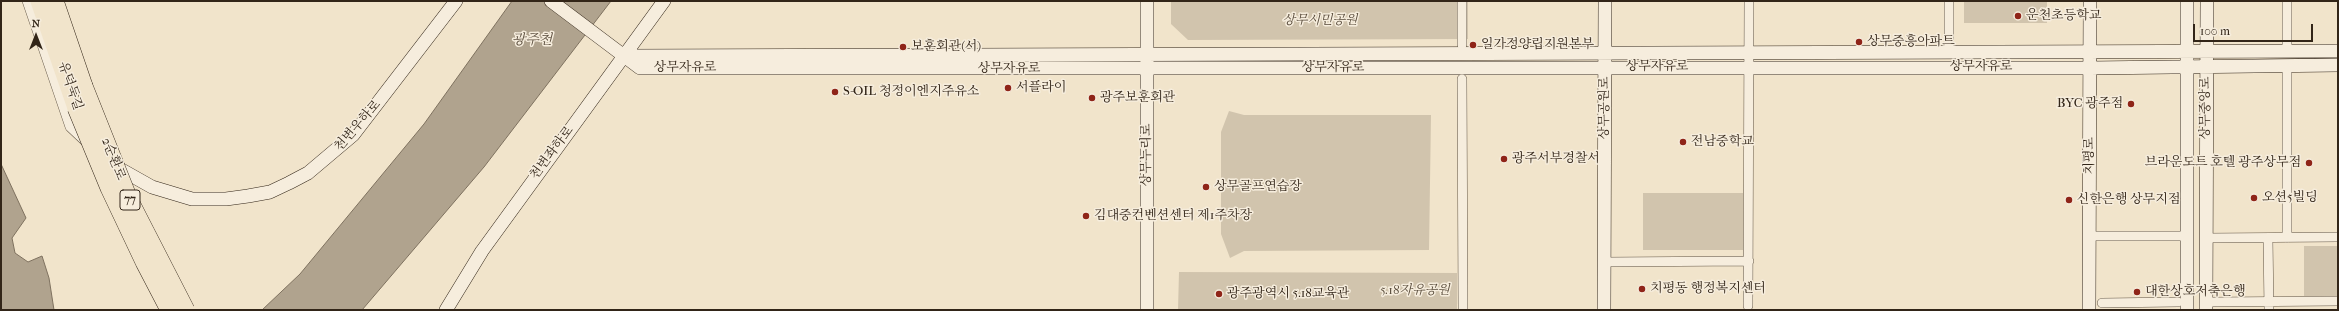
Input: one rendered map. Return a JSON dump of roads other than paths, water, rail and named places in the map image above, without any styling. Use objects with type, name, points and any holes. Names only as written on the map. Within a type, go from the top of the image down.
[{"type":"highway","name":"2순환로","points":[[39,1],[76,108],[109,188],[144,262],[169,310]]},
{"type":"highway","name":"2순환로","points":[[54,1],[84,86],[129,199],[186,310]]},
{"type":"street","name":"유덕둑길","points":[[28,1],[70,127],[111,164]]},
{"type":"street","name":"천변우하로","points":[[111,164],[152,186],[192,199],[226,199],[248,196],[270,192],[290,183],[308,173],[353,135],[456,1]]},
{"type":"street","name":"상무자유로","points":[[551,1],[640,68],[1147,62],[1605,53],[2338,52]]},
{"type":"street","name":"천변좌하로","points":[[446,310],[500,225],[664,1]]},
{"type":"street","name":"상무누리로","points":[[1147,1],[1147,310]]},
{"type":"street","points":[[1462,1],[1462,45]]},
{"type":"street","name":"상무공원로","points":[[1604,1],[1604,310]]},
{"type":"street","points":[[1748,306],[1749,1]]},
{"type":"street","points":[[1948,52],[1949,1]]},
{"type":"street","name":"치평로","points":[[2090,1],[2090,310]]},
{"type":"street","name":"상무중앙로","points":[[2182,306],[2187,236],[2187,1]]},
{"type":"street","name":"상무중앙로","points":[[2207,1],[2206,238],[2209,306]]},
{"type":"street","points":[[2287,1],[2287,51]]},
{"type":"street","name":"상무자유로","points":[[1147,62],[1605,67],[2090,68],[2338,65]]},
{"type":"street","points":[[2287,66],[2287,238]]},
{"type":"street","points":[[1462,79],[1463,310]]},
{"type":"street","points":[[2089,236],[2187,236]]},
{"type":"street","points":[[2206,238],[2338,237]]},
{"type":"street","points":[[2268,238],[2269,306]]},
{"type":"street","points":[[1604,262],[1749,261]]},
{"type":"street","points":[[2209,306],[2269,306],[2338,301]]},
{"type":"street","points":[[2102,303],[2182,306]]},
{"type":"water","name":"광주천","points":[[512,1],[611,1],[484,167],[362,310],[262,310],[300,274],[424,124]]},
{"type":"water","points":[[1,164],[26,218],[12,238],[15,253],[28,262],[42,256],[49,278],[54,310],[1,310]]},
{"type":"place","name":"운천초등학교","points":[[2018,16]]},
{"type":"place","name":"상무중흥아파트","points":[[1859,42]]},
{"type":"place","name":"일가정양립지원본부","points":[[1473,45]]},
{"type":"place","name":"보훈회관(서)","points":[[903,47]]},
{"type":"place","name":"서플라이","points":[[1008,88]]},
{"type":"place","name":"S-OIL 청정이엔지주유소","points":[[835,92]]},
{"type":"place","name":"광주보훈회관","points":[[1092,98]]},
{"type":"place","name":"BYC 광주점","points":[[2131,104]]},
{"type":"place","name":"전남중학교","points":[[1683,142]]},
{"type":"place","name":"광주서부경찰서","points":[[1504,159]]},
{"type":"place","name":"브라운도트 호텔 광주상무점","points":[[2309,163]]},
{"type":"place","name":"상무골프연습장","points":[[1206,187]]},
{"type":"place","name":"오션5빌딩","points":[[2254,198]]},
{"type":"place","name":"신한은행 상무지점","points":[[2069,200]]},
{"type":"place","name":"김대중컨벤션센터 제1주차장","points":[[1086,216]]},
{"type":"place","name":"치평동 행정복지센터","points":[[1642,289]]},
{"type":"place","name":"대한상호저축은행","points":[[2137,292]]},
{"type":"place","name":"광주광역시 5.18교육관","points":[[1219,294]]},
{"type":"park label","name":"상무시민공원","points":[[1320,21]]},
{"type":"park label","name":"5.18자유공원","points":[[1415,291]]}]
